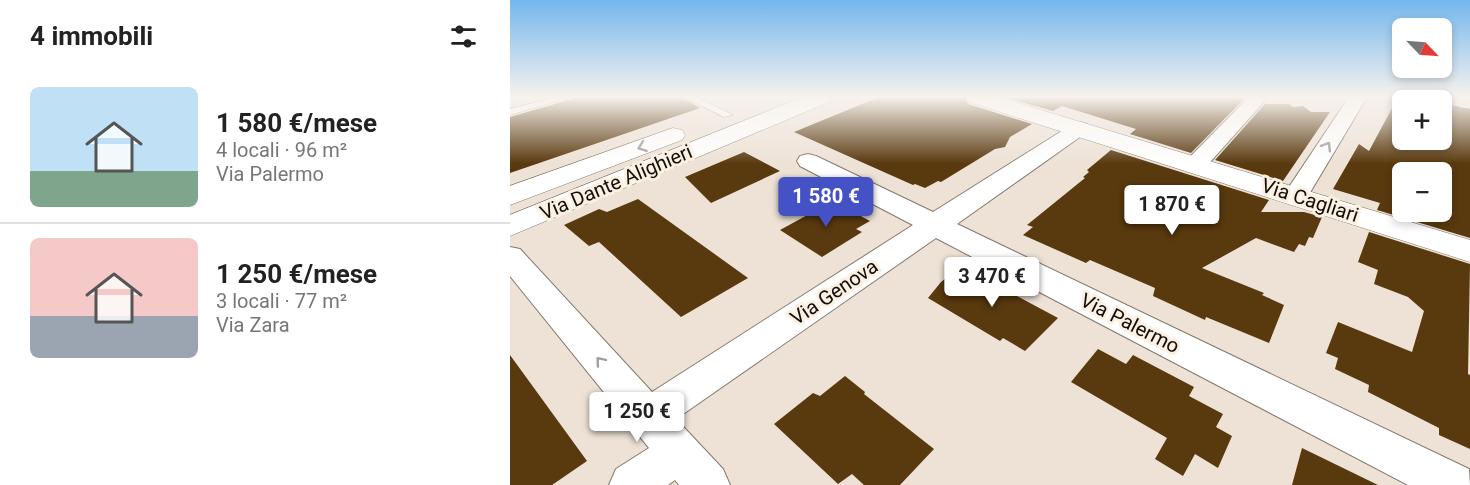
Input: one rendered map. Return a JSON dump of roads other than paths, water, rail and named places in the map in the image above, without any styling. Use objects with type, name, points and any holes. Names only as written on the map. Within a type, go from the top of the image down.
[{"type":"street","name":"Via Dante Alighieri","points":[[510,196],[716,120]]},
{"type":"street","name":"Via Dante Alighieri","points":[[510,226],[764,120]]},
{"type":"street","name":"Via Cagliari","points":[[1053,120],[1470,251]]},
{"type":"street","points":[[1196,164],[1237,120]]},
{"type":"street","points":[[1296,196],[1343,120]]},
{"type":"street","name":"Via Genova","points":[[648,417],[1080,128]]},
{"type":"street","name":"Via Palermo","points":[[808,160],[1453,485]]},
{"type":"street","points":[[510,256],[707,485]]},
{"type":"street","points":[[632,485],[678,452]]}]
